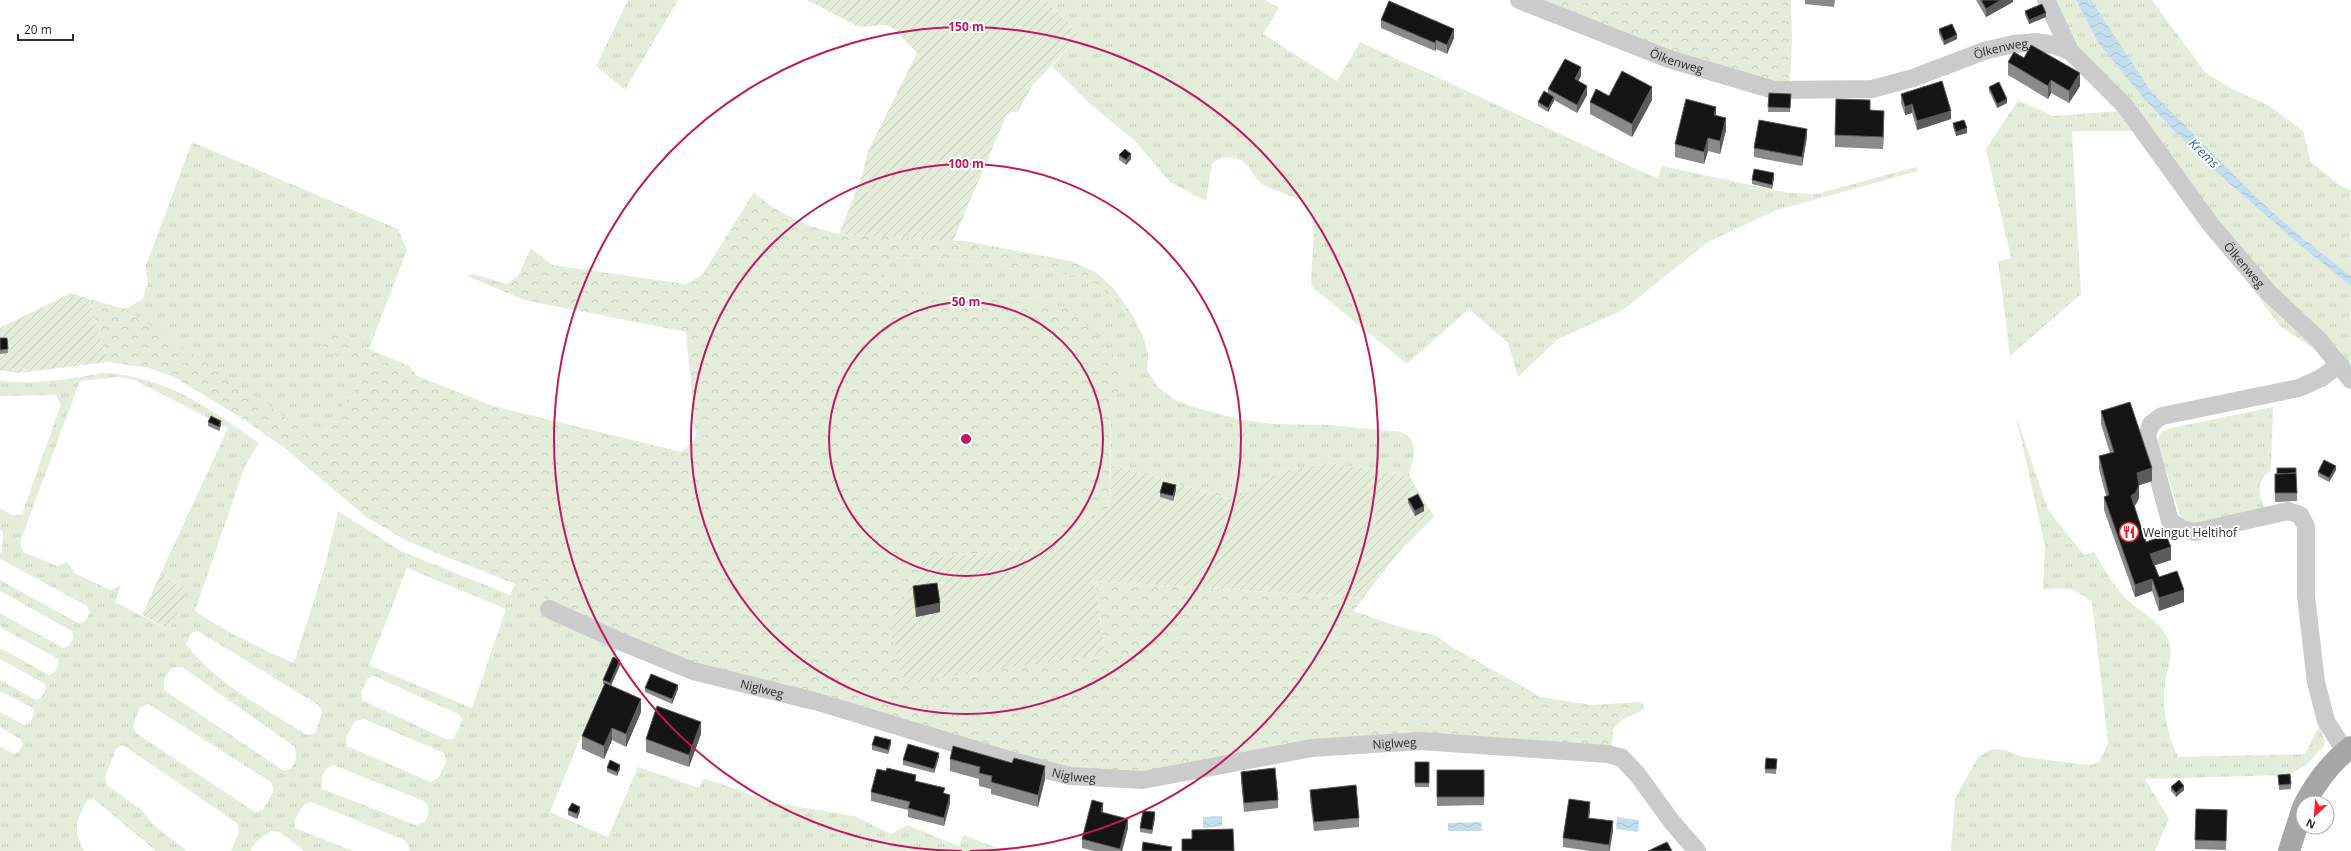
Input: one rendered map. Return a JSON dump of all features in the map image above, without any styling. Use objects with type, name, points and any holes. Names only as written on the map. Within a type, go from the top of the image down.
[{"type":"main road","points":[[2309,795],[2316,783],[2348,749]]},
{"type":"main road","points":[[2289,851],[2295,832]]},
{"type":"street","name":"Ölkenweg","points":[[1519,0],[1669,59],[1774,90],[1872,89],[1912,78],[1984,51],[2013,44],[2036,42],[2054,45],[2070,52],[2125,106],[2211,225],[2268,293],[2318,339],[2340,364],[2351,380]]},
{"type":"street","points":[[2046,0],[2070,52]]},
{"type":"street","points":[[2340,364],[2321,378],[2299,388],[2162,416],[2151,424],[2147,436],[2170,521],[2182,529],[2195,532],[2288,511],[2300,515],[2306,526],[2306,596],[2316,682],[2326,721],[2348,749]]},
{"type":"street","name":"Niglweg","points":[[549,609],[619,641],[692,671],[818,702],[1016,762],[1070,776],[1143,780],[1312,748],[1420,741],[1608,754],[1622,758],[1637,774],[1672,822],[1697,851]]},
{"type":"green space","points":[[628,0],[678,0],[625,90],[596,66]]},
{"type":"green space","points":[[807,0],[1045,0],[1080,35],[1032,86],[1018,112],[1011,112],[1006,116],[953,241],[839,234],[862,176],[868,151],[917,53],[894,29],[886,25],[859,27]]},
{"type":"green space","points":[[1045,0],[1265,0],[1279,8],[1263,34],[1337,81],[1360,42],[1658,179],[1662,166],[1788,193],[1816,194],[1916,167],[1918,171],[1774,211],[1708,242],[1623,310],[1558,339],[1518,377],[1508,343],[1469,309],[1407,364],[1313,288],[1311,282],[1314,220],[1310,208],[1305,203],[1299,199],[1262,184],[1245,163],[1234,158],[1220,159],[1212,164],[1206,201],[1170,182],[1134,140],[1089,103],[1052,66],[1080,35]]},
{"type":"green space","points":[[1538,0],[1791,0],[1792,40],[1790,83],[1776,83],[1672,53]]},
{"type":"green space","points":[[2052,0],[2076,0],[2099,44],[2144,99],[2199,157],[2296,242],[2351,286],[2351,369],[2328,342],[2313,348],[2280,326],[2135,131],[2072,131],[2081,294],[2010,356],[1998,261],[2011,258],[1986,149],[2018,100],[2053,116],[2119,111],[2074,48]]},
{"type":"green space","points":[[2091,0],[2152,0],[2205,72],[2232,89],[2268,105],[2303,131],[2311,162],[2341,186],[2351,190],[2351,276],[2300,236],[2257,198],[2151,91]]},
{"type":"green space","points":[[192,142],[398,229],[407,250],[369,349],[335,329],[323,348],[366,373],[319,440],[125,309],[143,299],[148,281],[145,268]]},
{"type":"green space","points":[[754,192],[782,213],[805,224],[828,232],[839,234],[965,241],[1071,261],[1097,273],[1116,291],[1133,316],[1099,286],[1080,276],[985,262],[900,257],[883,265],[880,281],[889,289],[1067,307],[1110,348],[1124,375],[1110,412],[1111,506],[1050,547],[927,558],[1105,654],[1095,581],[1363,598],[1354,611],[1399,627],[1437,636],[1452,647],[1541,697],[1592,705],[1639,702],[1644,705],[1641,711],[1623,719],[1613,729],[1612,748],[1420,735],[1142,773],[1071,770],[696,664],[623,635],[515,584],[409,542],[366,517],[287,450],[248,422],[174,377],[149,368],[108,362],[89,299],[125,309],[143,320],[319,440],[366,373],[323,348],[321,334],[335,329],[369,349],[409,366],[417,376],[493,406],[682,452],[696,437],[686,332],[524,300],[467,276],[474,274],[507,284],[518,276],[531,248],[552,265],[685,284],[702,275]]},
{"type":"green space","points":[[900,257],[985,262],[1080,276],[1099,286],[1133,316],[1145,341],[1148,356],[1147,370],[1158,387],[1175,400],[1200,409],[1242,420],[1274,424],[1330,425],[1401,432],[1411,440],[1413,445],[1414,457],[1409,476],[1330,463],[1282,471],[1234,500],[1111,465],[1110,412],[1124,374],[889,289],[880,281],[883,265]]},
{"type":"green space","points":[[71,293],[89,299],[108,362],[18,373],[0,370],[0,328]]},
{"type":"green space","points":[[103,373],[126,375],[167,387],[204,406],[259,443],[245,466],[195,611],[231,633],[294,663],[325,566],[338,511],[401,551],[510,595],[515,584],[623,635],[550,812],[608,837],[638,767],[699,788],[704,778],[775,803],[854,816],[891,834],[907,825],[959,846],[964,835],[1004,851],[410,851],[406,841],[312,802],[304,805],[294,821],[295,828],[353,851],[304,851],[280,832],[271,831],[256,842],[250,851],[231,851],[239,832],[237,823],[123,745],[116,749],[105,777],[107,785],[140,809],[154,825],[187,851],[156,851],[94,799],[87,801],[77,825],[78,836],[84,851],[0,851],[0,746],[14,754],[18,752],[23,744],[22,740],[0,727],[0,712],[24,725],[30,723],[34,715],[33,708],[0,691],[0,680],[36,700],[41,698],[46,690],[45,684],[0,659],[0,648],[49,675],[56,671],[58,667],[58,659],[0,627],[0,613],[63,648],[69,646],[74,637],[72,631],[0,591],[0,580],[78,623],[85,622],[90,612],[87,606],[0,559],[0,552],[2,553],[3,532],[0,530],[0,508],[14,516],[22,514],[61,404],[56,395],[0,396],[0,381],[39,382]],"holes":[[[119,377],[134,380],[228,428],[160,575],[187,590],[169,630],[115,602],[121,585],[110,590],[74,573],[70,565],[66,562],[58,566],[23,552],[20,542],[80,381]],[[407,568],[506,609],[472,708],[369,665]],[[198,631],[320,706],[322,713],[315,733],[307,735],[226,683],[211,671],[186,644],[191,633]],[[182,667],[295,747],[296,759],[292,768],[284,771],[164,690],[164,679],[172,668]],[[374,676],[460,715],[462,721],[454,738],[448,740],[362,700],[361,692],[368,678]],[[148,704],[271,782],[274,790],[263,810],[255,812],[136,733],[133,725],[140,708]],[[364,719],[444,753],[446,762],[439,777],[431,782],[347,746],[346,737],[355,721]],[[333,765],[426,802],[429,812],[425,822],[416,825],[322,789],[321,781],[326,770]]]},
{"type":"green space","points":[[2273,407],[2271,470],[2260,484],[2260,494],[2265,511],[2194,527],[2185,524],[2180,515],[2157,442],[2161,432],[2171,428]]},
{"type":"green space","points":[[2016,416],[2048,510],[2084,555],[2094,552],[2120,592],[2132,604],[2161,627],[2168,639],[2171,656],[2166,677],[2164,702],[2168,731],[2178,757],[2305,754],[2320,724],[2325,745],[2306,765],[2289,775],[2145,779],[2169,819],[2155,851],[1951,851],[1955,798],[1978,757],[1991,749],[2005,750],[2023,757],[2089,765],[2099,762],[2108,743],[2092,602],[2075,591],[2064,589],[2043,590],[2045,546]]},
{"type":"green space","points":[[1330,463],[1409,476],[1434,516],[1402,548],[1363,598],[1095,581],[1105,654],[904,683],[889,625],[927,558],[1050,547],[1111,506],[1111,465],[1234,500],[1282,471]]},
{"type":"green space","points":[[160,575],[188,590],[169,630],[142,615]]},
{"type":"water","name":"Krems","points":[[2076,0],[2091,0],[2151,91],[2257,198],[2300,236],[2351,276],[2351,286],[2296,242],[2199,157],[2144,99],[2099,44]]},
{"type":"water","points":[[1222,816],[1222,826],[1203,828],[1203,817]]},
{"type":"water","points":[[1617,817],[1639,820],[1638,832],[1616,829]]},
{"type":"water","points":[[1481,822],[1482,831],[1448,831],[1448,823]]},
{"type":"building","points":[[1981,0],[2001,0],[1986,9]]},
{"type":"building","points":[[1389,1],[1454,29],[1447,45],[1436,40],[1435,43],[1381,20]]},
{"type":"building","points":[[2042,4],[2046,13],[2029,20],[2025,11]]},
{"type":"building","points":[[1952,24],[1957,35],[1944,41],[1939,29]]},
{"type":"building","points":[[2031,45],[2080,73],[2069,91],[2051,80],[2048,86],[2008,62],[2014,52],[2024,58]]},
{"type":"building","points":[[1565,59],[1581,67],[1575,79],[1587,86],[1577,105],[1548,89]]},
{"type":"building","points":[[1622,71],[1652,87],[1632,124],[1590,102],[1596,89],[1609,96]]},
{"type":"building","points":[[1942,81],[1951,111],[1917,121],[1912,104],[1905,107],[1901,94]]},
{"type":"building","points":[[1999,82],[2007,99],[1997,104],[1989,87]]},
{"type":"building","points":[[1544,91],[1554,97],[1548,108],[1538,102]]},
{"type":"building","points":[[1769,93],[1791,94],[1790,108],[1768,107]]},
{"type":"building","points":[[1686,99],[1716,107],[1714,115],[1726,118],[1720,141],[1708,138],[1704,152],[1675,144]]},
{"type":"building","points":[[1836,99],[1870,100],[1870,110],[1884,111],[1883,137],[1835,135]]},
{"type":"building","points":[[1759,120],[1807,129],[1802,157],[1754,148]]},
{"type":"building","points":[[1964,120],[1967,128],[1956,132],[1953,123]]},
{"type":"building","points":[[1125,149],[1131,154],[1126,160],[1119,155]]},
{"type":"building","points":[[1754,169],[1774,173],[1772,185],[1752,180]]},
{"type":"building","points":[[0,338],[7,338],[8,349],[0,350]]},
{"type":"building","points":[[2130,402],[2152,468],[2137,473],[2139,485],[2136,492],[2131,496],[2146,542],[2166,535],[2171,547],[2150,554],[2159,577],[2177,571],[2184,590],[2159,598],[2152,579],[2135,585],[2104,497],[2109,495],[2099,456],[2114,452],[2101,411]]},
{"type":"building","points":[[211,416],[221,421],[219,427],[208,422]]},
{"type":"building","points":[[2324,460],[2336,466],[2329,478],[2318,472]]},
{"type":"building","points":[[2277,468],[2296,468],[2296,473],[2277,474]]},
{"type":"building","points":[[2296,473],[2297,493],[2275,493],[2275,474]]},
{"type":"building","points":[[1163,482],[1176,485],[1173,496],[1160,493]]},
{"type":"building","points":[[1418,494],[1424,506],[1415,511],[1408,499]]},
{"type":"building","points":[[937,583],[940,603],[916,608],[913,586]]},
{"type":"building","points":[[613,657],[620,660],[610,683],[603,680]]},
{"type":"building","points":[[651,674],[678,685],[672,699],[645,688]]},
{"type":"building","points":[[605,683],[641,699],[626,734],[612,728],[604,746],[582,736]]},
{"type":"building","points":[[657,706],[701,722],[689,755],[646,739]]},
{"type":"building","points":[[875,736],[891,740],[888,750],[872,745]]},
{"type":"building","points":[[908,744],[939,753],[934,769],[903,760]]},
{"type":"building","points":[[953,746],[1012,763],[1014,758],[1045,766],[1038,795],[991,782],[992,776],[979,773],[980,767],[950,759]]},
{"type":"building","points":[[1766,758],[1777,759],[1776,769],[1765,769]]},
{"type":"building","points":[[610,760],[620,765],[617,772],[607,768]]},
{"type":"building","points":[[1415,762],[1429,762],[1429,783],[1415,783]]},
{"type":"building","points":[[887,768],[916,775],[915,781],[945,788],[943,793],[950,795],[944,818],[908,808],[910,802],[871,792],[877,769],[886,771]]},
{"type":"building","points":[[1275,768],[1278,800],[1244,803],[1241,772]]},
{"type":"building","points":[[1437,770],[1484,770],[1484,797],[1437,797]]},
{"type":"building","points":[[2290,774],[2291,784],[2279,785],[2278,775]]},
{"type":"building","points":[[2179,780],[2184,786],[2176,793],[2171,787]]},
{"type":"building","points":[[1356,785],[1359,818],[1314,822],[1310,790]]},
{"type":"building","points":[[1569,799],[1590,802],[1588,818],[1613,821],[1609,845],[1563,838]]},
{"type":"building","points":[[1092,800],[1103,803],[1101,812],[1128,819],[1120,849],[1082,839]]},
{"type":"building","points":[[572,803],[580,807],[577,814],[568,810]]},
{"type":"building","points":[[2196,809],[2227,810],[2226,841],[2195,840]]},
{"type":"building","points":[[1143,811],[1155,812],[1152,830],[1140,828]]},
{"type":"building","points":[[1233,829],[1234,851],[1182,851],[1182,839],[1192,839],[1192,830]]},
{"type":"building","points":[[1143,842],[1172,847],[1171,851],[1142,851]]},
{"type":"building","points":[[1667,842],[1672,851],[1648,851]]},
{"type":"place","name":"Weingut Heltihof","points":[[2129,532]]}]
